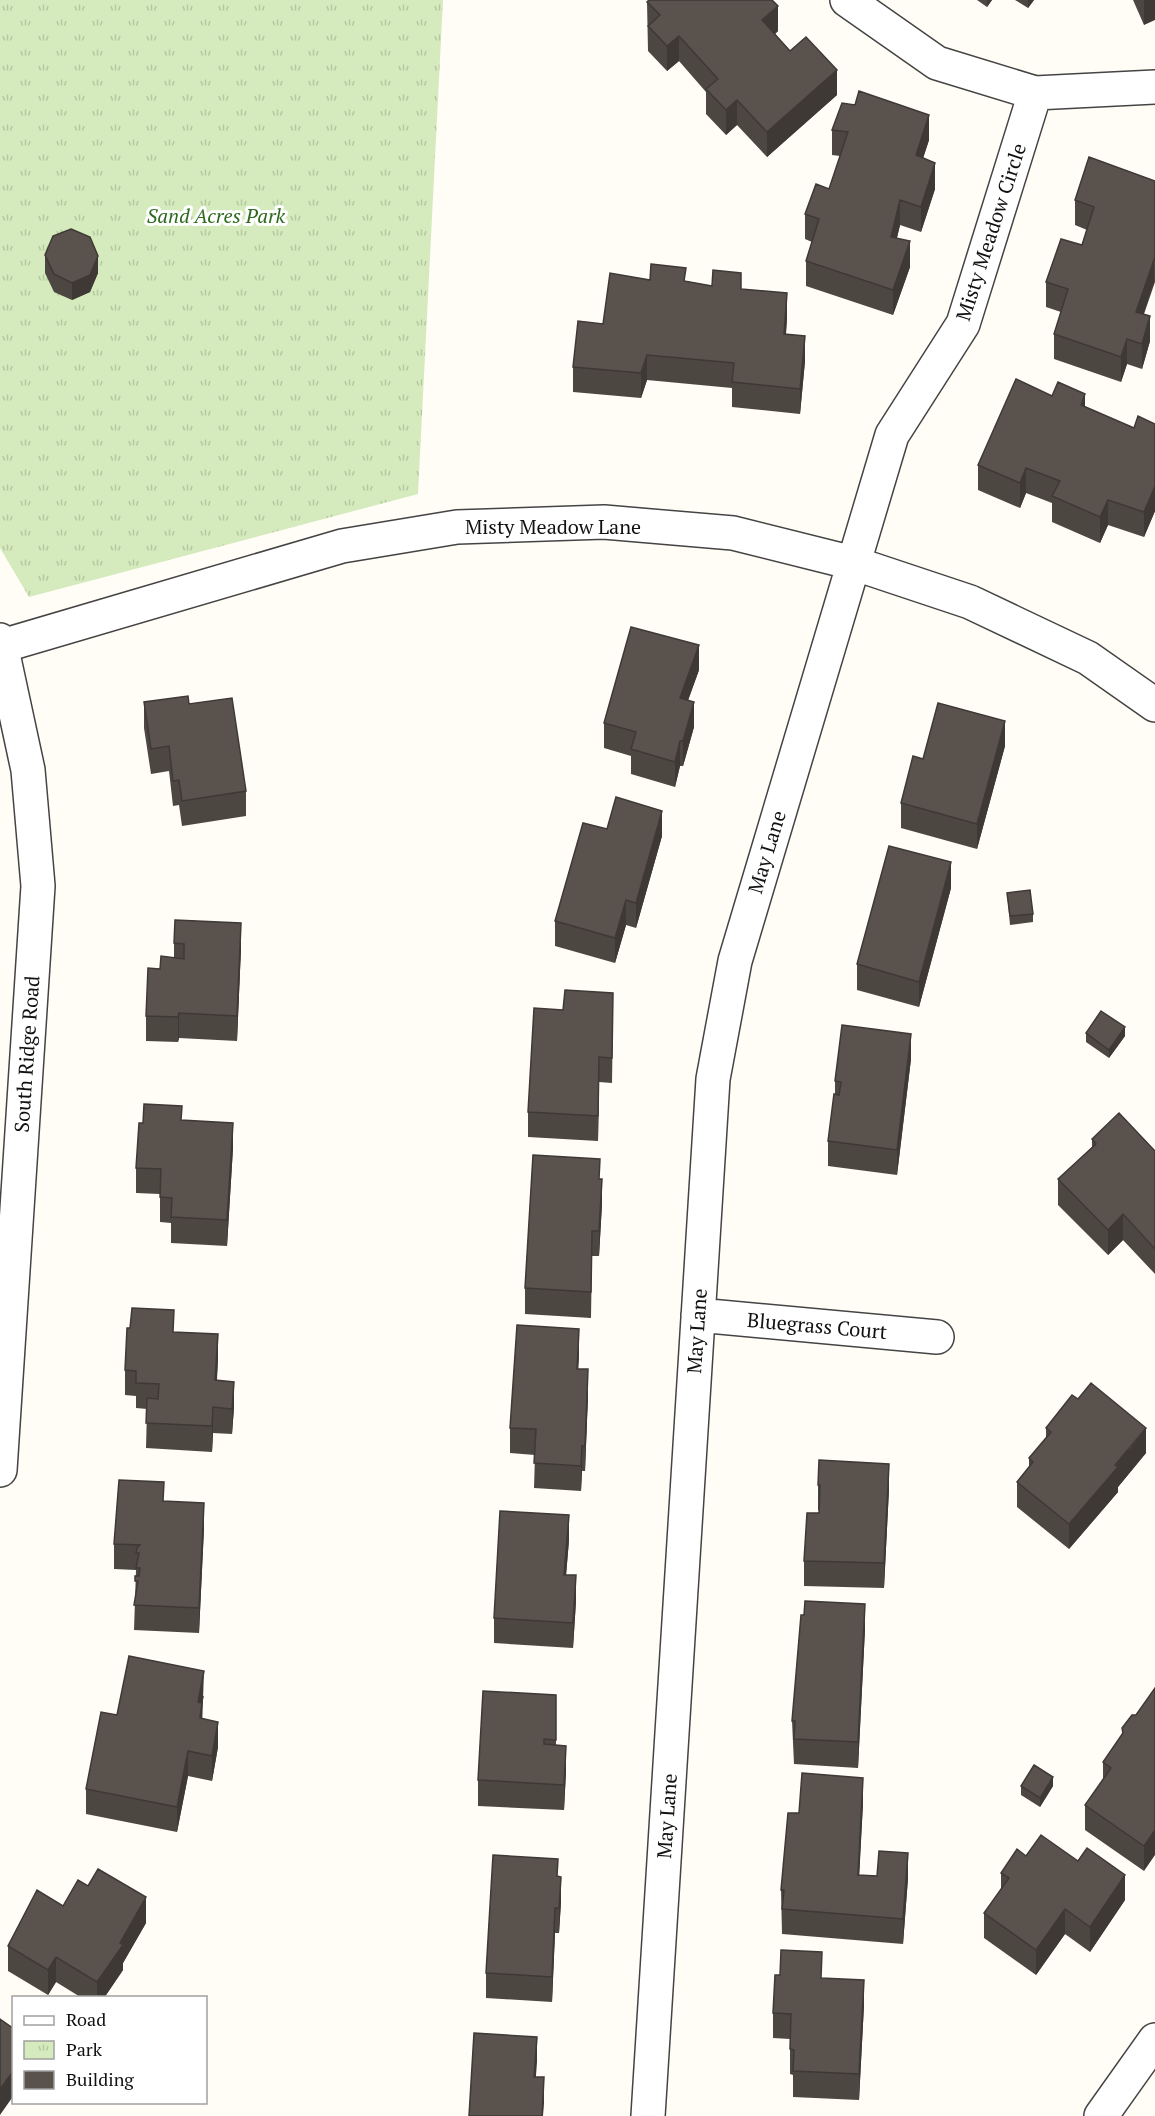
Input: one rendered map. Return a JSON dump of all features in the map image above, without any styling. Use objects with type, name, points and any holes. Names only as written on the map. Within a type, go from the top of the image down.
[{"type":"street","points":[[847,0],[937,63],[1035,93],[1155,87]]},
{"type":"street","name":"Misty Meadow Circle","points":[[853,564],[892,435],[963,324],[1035,93]]},
{"type":"street","name":"Misty Meadow Lane","points":[[1,643],[342,546],[457,527],[604,522],[733,533],[853,564],[970,602],[1088,658],[1155,705]]},
{"type":"street","name":"May Lane","points":[[648,2116],[713,1079],[735,961],[853,564]]},
{"type":"street","name":"South Ridge Road","points":[[0,1470],[5,1322],[38,886],[28,770],[1,643]]},
{"type":"street","name":"Bluegrass Court","points":[[698,1315],[937,1337]]},
{"type":"street","points":[[1101,2116],[1155,2040]]},
{"type":"green space","name":"Sand Acres Park","points":[[0,0],[443,0],[418,494],[29,597],[0,548]]},
{"type":"building","points":[[649,0],[772,0],[778,6],[762,20],[790,51],[806,37],[837,70],[767,132],[737,100],[726,110],[706,89],[718,79],[679,36],[667,46],[648,26],[660,15],[647,2]]},
{"type":"building","points":[[859,91],[929,115],[916,155],[935,163],[921,207],[900,200],[891,237],[910,241],[893,290],[806,261],[819,219],[805,214],[816,184],[829,189],[848,132],[832,130],[842,103],[855,105]]},
{"type":"building","points":[[1089,157],[1155,181],[1155,257],[1136,312],[1150,316],[1142,344],[1127,339],[1121,357],[1054,334],[1068,289],[1046,282],[1061,239],[1082,245],[1094,207],[1075,200]]},
{"type":"building","points":[[71,229],[90,237],[98,256],[90,275],[72,283],[54,274],[45,255],[53,236]]},
{"type":"building","points":[[651,264],[686,268],[684,281],[712,286],[713,270],[741,273],[741,289],[787,293],[784,334],[805,336],[800,389],[732,382],[734,363],[647,355],[641,373],[573,367],[578,321],[603,324],[610,273],[650,280]]},
{"type":"building","points":[[1016,379],[1052,396],[1058,382],[1085,394],[1081,405],[1134,428],[1138,416],[1155,424],[1155,486],[1144,512],[1108,500],[1100,517],[1052,496],[1060,481],[1026,468],[1020,483],[978,465]]},
{"type":"building","points":[[631,627],[699,645],[680,698],[694,702],[675,762],[631,749],[636,732],[604,723]]},
{"type":"building","points":[[188,696],[189,704],[232,698],[246,791],[182,801],[179,780],[173,781],[169,746],[151,749],[144,702]]},
{"type":"building","points":[[938,703],[1005,721],[977,824],[901,803],[913,756],[923,759]]},
{"type":"building","points":[[616,797],[662,811],[636,903],[626,900],[615,938],[555,921],[583,823],[607,829]]},
{"type":"building","points":[[889,846],[951,862],[919,982],[857,964]]},
{"type":"building","points":[[1030,890],[1033,914],[1010,916],[1007,893]]},
{"type":"building","points":[[175,920],[241,923],[237,1016],[179,1013],[178,1017],[146,1016],[148,968],[160,969],[161,956],[184,959],[184,944],[174,943]]},
{"type":"building","points":[[565,990],[613,993],[612,1058],[599,1057],[598,1116],[528,1112],[534,1008],[563,1010]]},
{"type":"building","points":[[1101,1011],[1125,1027],[1109,1050],[1086,1033]]},
{"type":"building","points":[[842,1025],[911,1034],[897,1150],[828,1141],[834,1094],[839,1095],[841,1082],[835,1081]]},
{"type":"building","points":[[144,1104],[182,1106],[181,1120],[233,1123],[227,1220],[171,1217],[172,1198],[160,1197],[161,1169],[136,1168],[139,1123],[143,1123]]},
{"type":"building","points":[[1119,1113],[1155,1151],[1155,1249],[1123,1214],[1108,1230],[1058,1179],[1096,1144],[1092,1139]]},
{"type":"building","points":[[533,1155],[600,1159],[599,1179],[602,1179],[599,1231],[592,1231],[591,1292],[525,1288]]},
{"type":"building","points":[[132,1308],[174,1310],[173,1332],[218,1334],[215,1380],[234,1382],[232,1409],[213,1407],[212,1426],[146,1423],[147,1398],[158,1399],[159,1384],[136,1383],[136,1371],[125,1370],[127,1328],[130,1328]]},
{"type":"building","points":[[517,1325],[579,1329],[577,1369],[588,1369],[585,1446],[582,1446],[581,1466],[534,1463],[536,1429],[510,1428]]},
{"type":"building","points":[[1091,1383],[1146,1428],[1115,1465],[1118,1467],[1069,1524],[1017,1482],[1033,1462],[1029,1458],[1051,1432],[1046,1428],[1072,1395],[1078,1399]]},
{"type":"building","points":[[819,1460],[889,1464],[884,1563],[804,1561],[807,1513],[819,1513]]},
{"type":"building","points":[[119,1480],[164,1482],[163,1501],[204,1503],[199,1608],[134,1605],[138,1581],[135,1581],[135,1576],[139,1576],[140,1568],[136,1568],[139,1553],[136,1553],[140,1545],[114,1544]]},
{"type":"building","points":[[500,1511],[569,1515],[564,1575],[576,1575],[573,1623],[494,1618]]},
{"type":"building","points":[[805,1601],[865,1604],[858,1742],[794,1739],[795,1721],[792,1721],[801,1615],[804,1615]]},
{"type":"building","points":[[129,1656],[204,1671],[198,1702],[202,1703],[200,1718],[218,1722],[212,1756],[188,1751],[177,1807],[86,1789],[101,1712],[117,1715]]},
{"type":"building","points":[[1155,1688],[1155,1830],[1144,1846],[1085,1805],[1111,1768],[1103,1762],[1123,1733],[1122,1728],[1132,1715],[1136,1715]]},
{"type":"building","points":[[483,1691],[556,1695],[556,1740],[544,1739],[544,1744],[566,1746],[564,1785],[478,1780]]},
{"type":"building","points":[[1034,1765],[1053,1777],[1040,1798],[1021,1786]]},
{"type":"building","points":[[802,1773],[863,1778],[858,1875],[877,1876],[879,1851],[908,1853],[903,1919],[782,1909],[784,1890],[781,1890],[788,1813],[799,1813]]},
{"type":"building","points":[[1041,1835],[1078,1861],[1087,1848],[1125,1875],[1090,1927],[1065,1909],[1036,1950],[984,1913],[1009,1878],[1001,1873],[1017,1849],[1026,1856]]},
{"type":"building","points":[[493,1855],[558,1859],[557,1876],[561,1877],[559,1908],[555,1908],[552,1977],[486,1973]]},
{"type":"building","points":[[98,1869],[146,1897],[120,1943],[123,1945],[97,1982],[56,1957],[48,1970],[8,1946],[37,1890],[63,1906],[78,1880],[88,1886]]},
{"type":"building","points":[[781,1950],[822,1952],[821,1978],[864,1980],[859,2074],[793,2071],[794,2050],[790,2049],[791,2014],[773,2013],[775,1975],[780,1975]]},
{"type":"building","points":[[0,2019],[12,2028],[12,2073],[0,2089]]},
{"type":"building","points":[[474,2033],[537,2037],[534,2077],[544,2077],[542,2116],[469,2116]]}]
